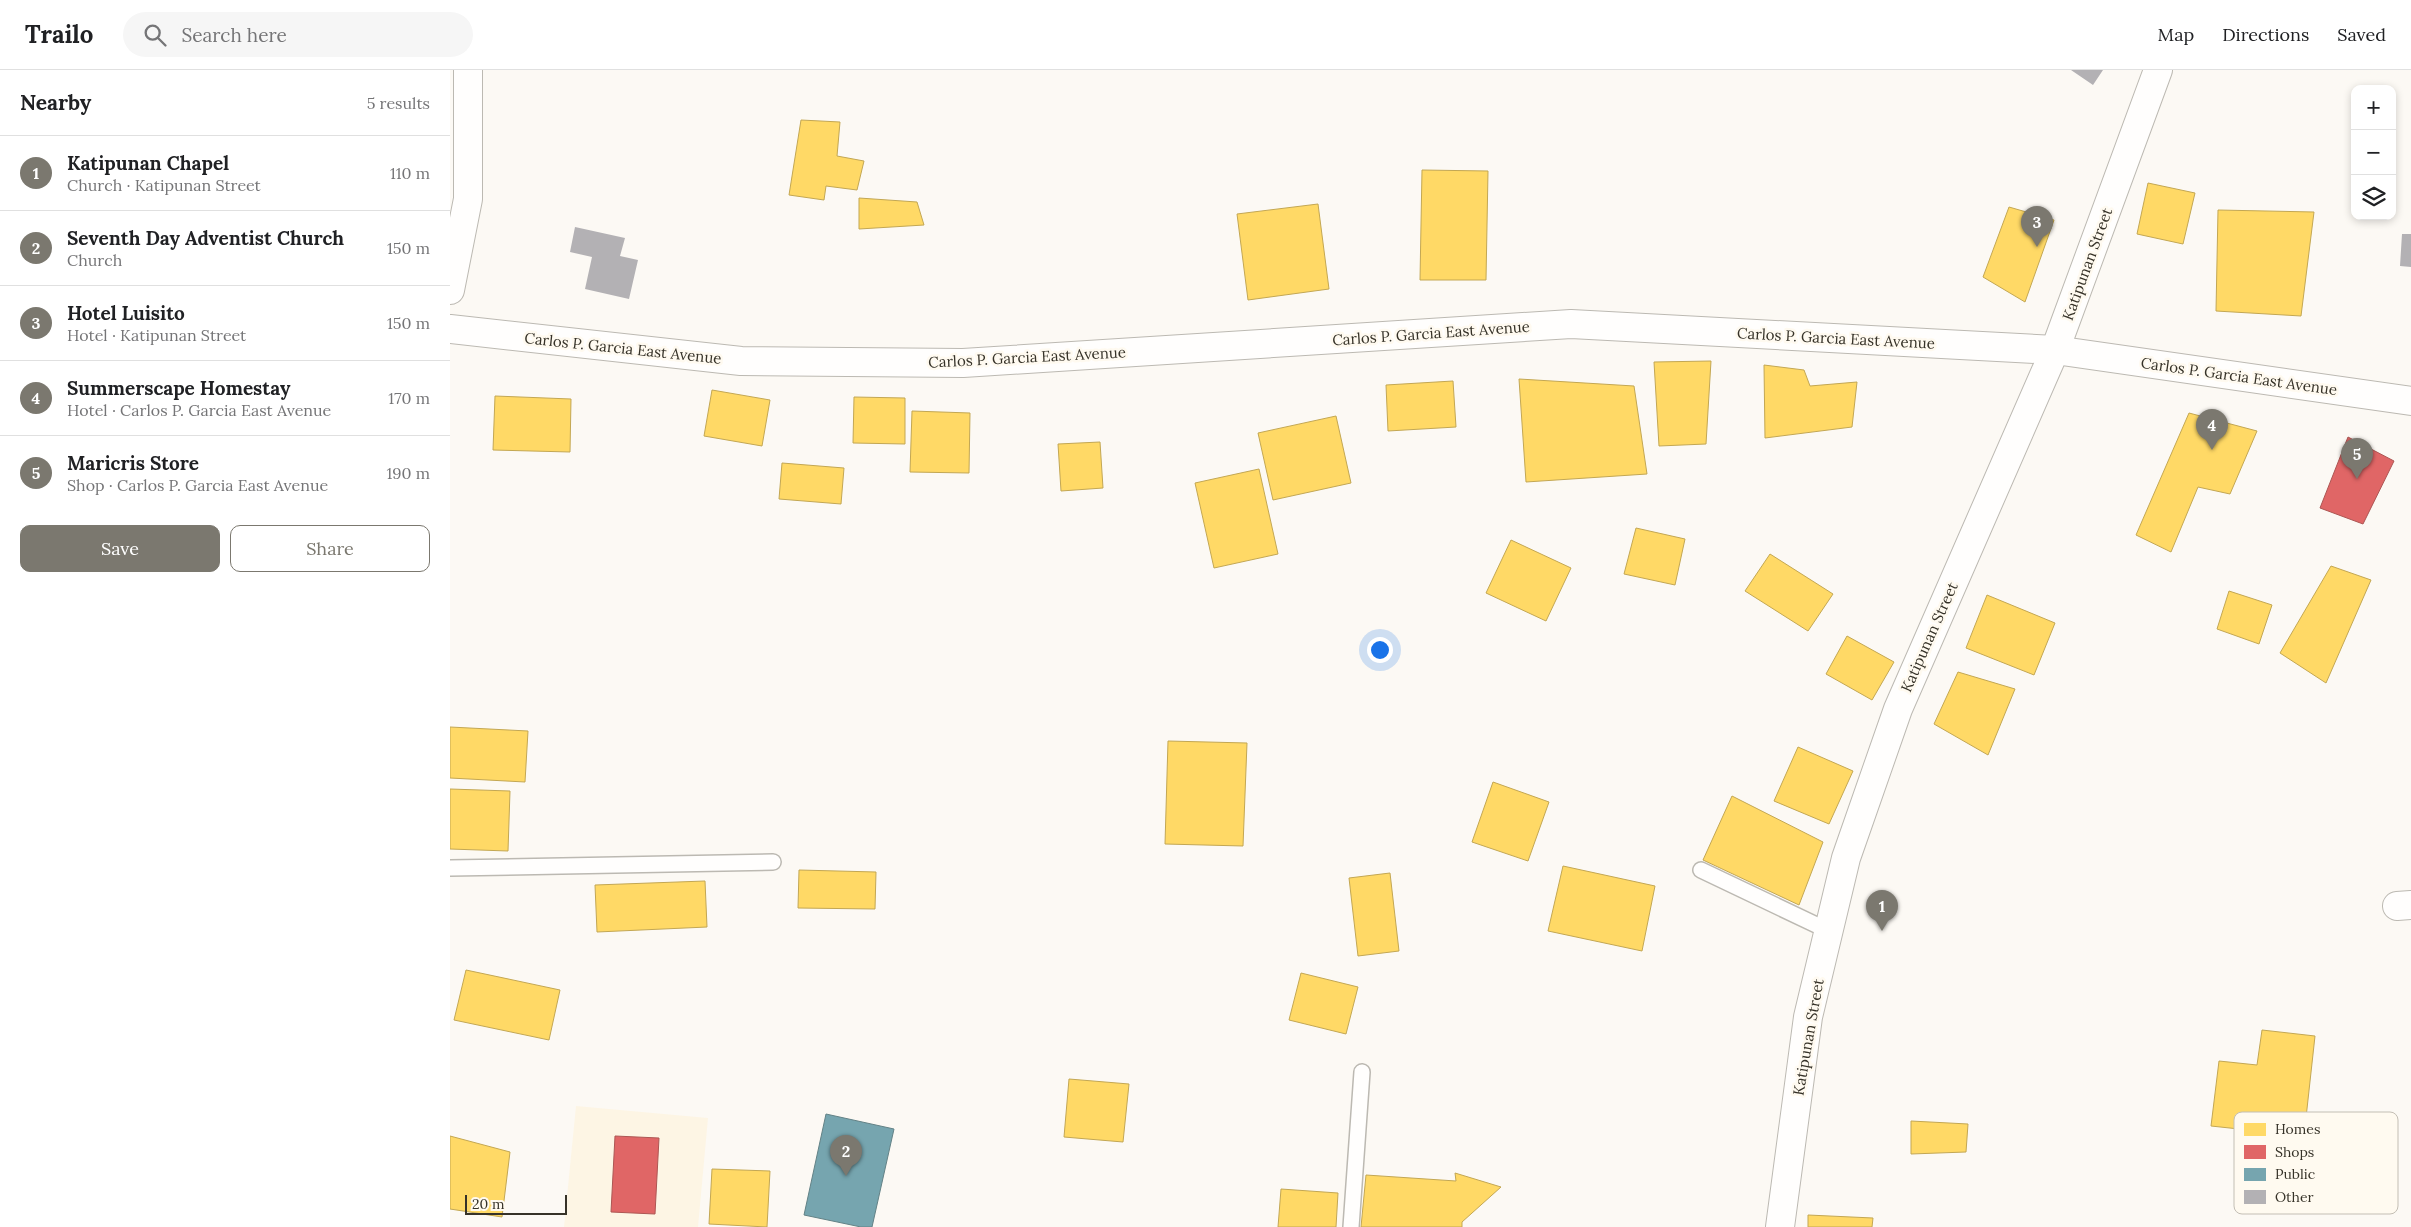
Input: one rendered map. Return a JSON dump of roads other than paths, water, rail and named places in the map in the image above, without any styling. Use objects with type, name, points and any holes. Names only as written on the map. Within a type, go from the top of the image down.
[{"type":"main road","points":[[450,290],[468,199],[468,70]]},
{"type":"main road","name":"Katipunan Street","points":[[1780,1227],[1808,1017],[1846,858],[1898,709],[2055,350],[2158,70]]},
{"type":"main road","name":"Carlos P. Garcia East Avenue","points":[[450,329],[741,361],[964,363],[1571,324],[2055,350],[2411,401]]},
{"type":"lane","points":[[450,868],[774,862]]},
{"type":"lane","points":[[1701,870],[1829,931]]},
{"type":"lane","points":[[1351,1227],[1362,1072]]},
{"type":"place","name":"Hotel Luisito","points":[[2037,247]]},
{"type":"place","name":"Summerscape Homestay","points":[[2212,450]]},
{"type":"place","name":"Maricris Store","points":[[2357,479]]},
{"type":"place","name":"Katipunan Chapel","points":[[1882,931]]},
{"type":"place","name":"Seventh Day Adventist Church","points":[[846,1176]]}]
